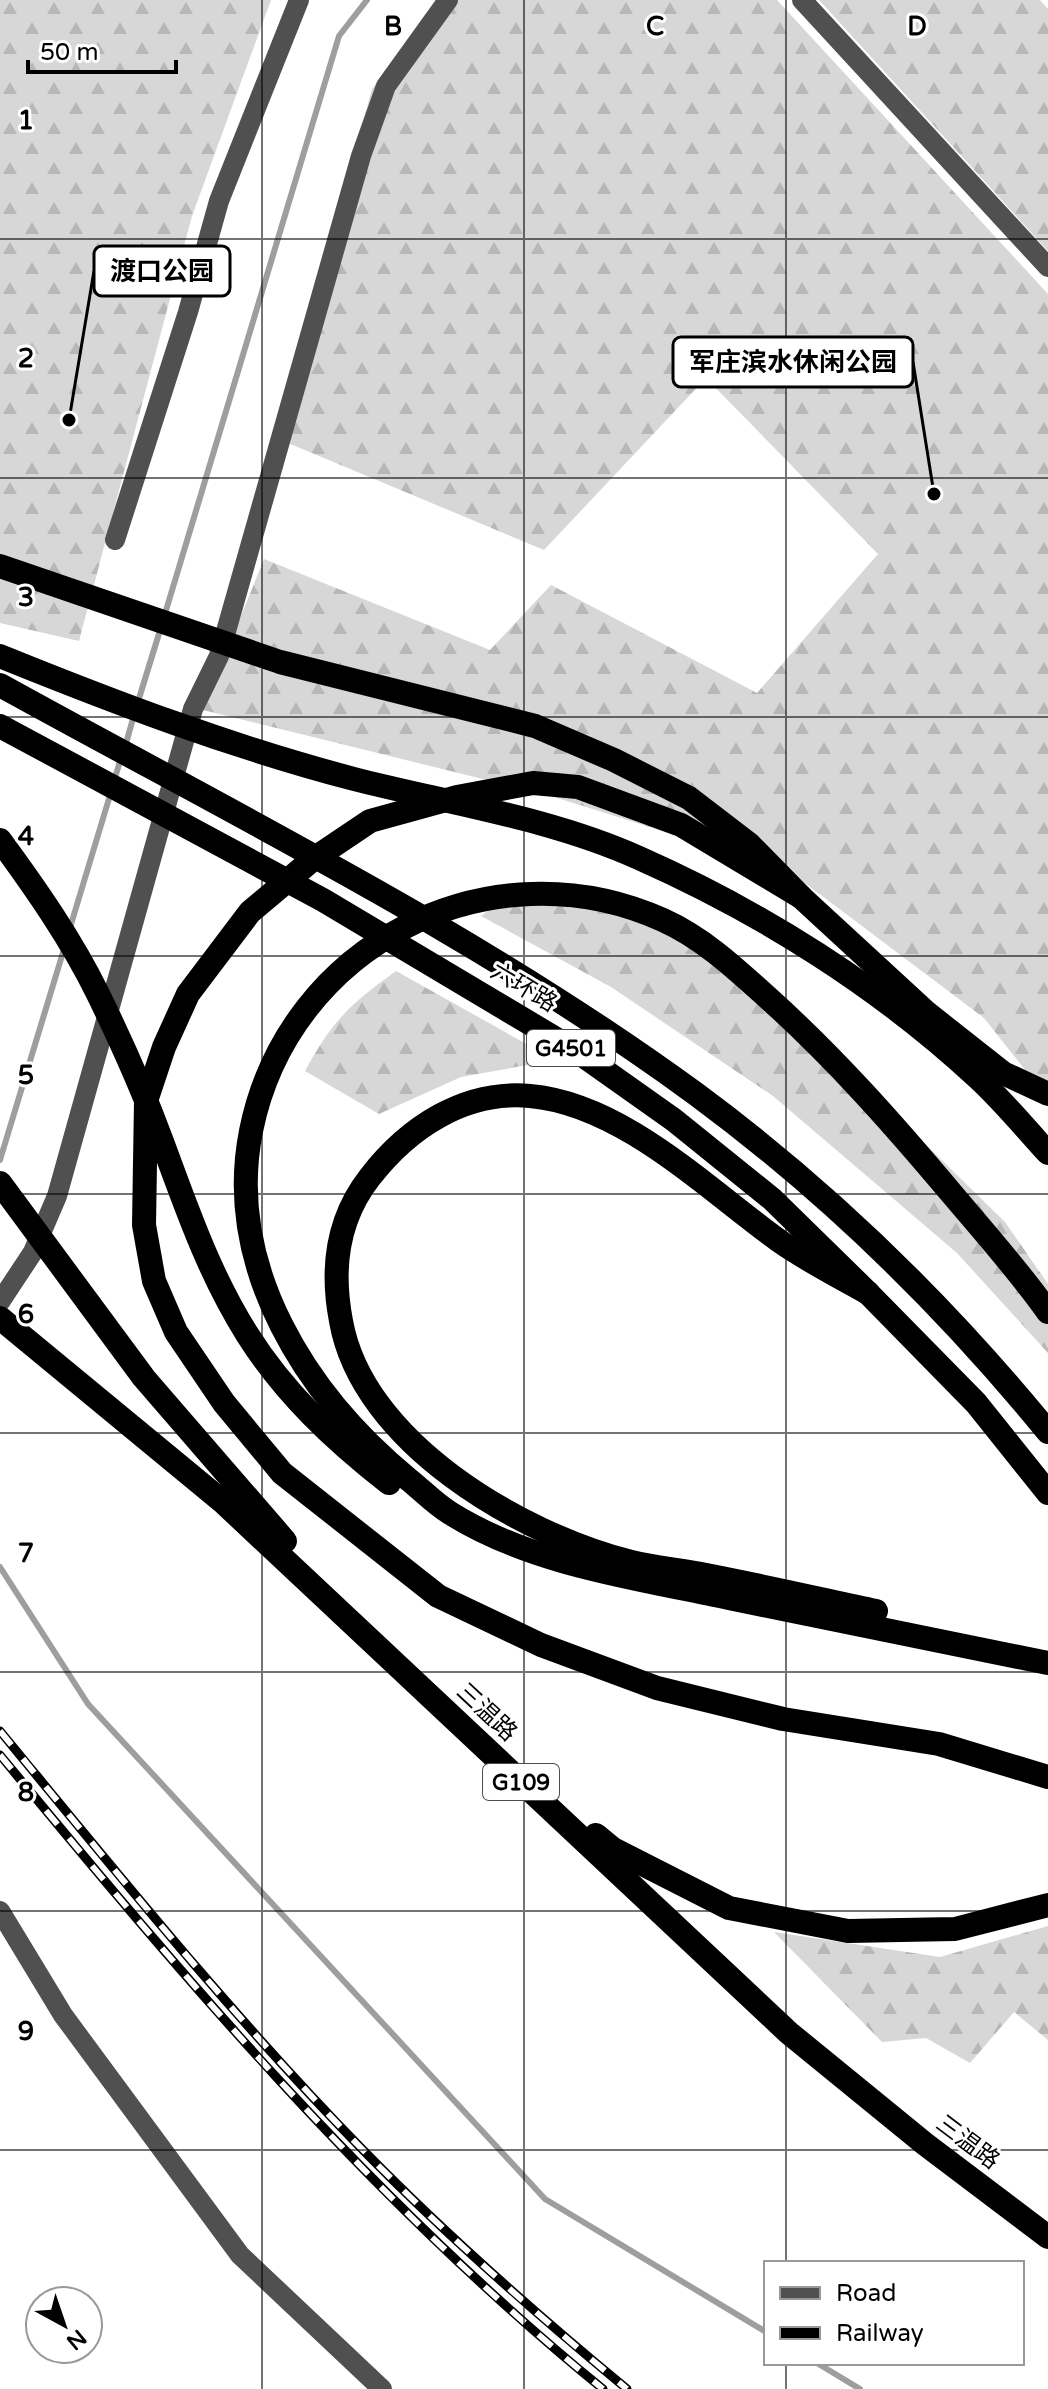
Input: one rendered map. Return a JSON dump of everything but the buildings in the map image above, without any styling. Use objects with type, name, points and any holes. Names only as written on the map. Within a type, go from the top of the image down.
[{"type":"highway","points":[[0,566],[280,662],[535,726],[614,760],[689,798],[749,844],[801,897],[927,1013],[1003,1073],[1048,1094]]},
{"type":"highway","points":[[0,656],[218,739],[355,779],[580,836],[637,857],[699,887],[866,986],[978,1078],[1048,1153]]},
{"type":"highway","name":"六环路","points":[[0,685],[354,878],[582,1015],[697,1095],[798,1175],[892,1262],[1048,1432]]},
{"type":"highway","name":"六环路","points":[[0,726],[323,900],[578,1052],[674,1120],[772,1199],[868,1293],[976,1403],[1048,1493]]},
{"type":"highway","points":[[801,897],[681,825],[578,787],[533,783],[457,797],[370,821],[312,860],[250,912],[188,994],[164,1047],[146,1101],[144,1225],[154,1281],[176,1332],[224,1403],[282,1473],[438,1596],[541,1645],[657,1688],[783,1719],[939,1744],[1048,1777]]},
{"type":"highway","points":[[0,840],[49,907],[97,992],[161,1137],[212,1271],[248,1335],[298,1401],[339,1443],[398,1489],[450,1513],[543,1541],[1048,1648]]},
{"type":"highway","points":[[450,1513],[383,1458],[349,1424],[318,1385],[289,1340],[264,1288],[250,1237],[246,1185],[251,1131],[270,1075],[308,1009],[349,966],[400,927],[448,906],[500,895],[552,892],[659,918],[711,948],[796,1023],[878,1105],[1048,1312]]},
{"type":"highway","points":[[868,1293],[783,1243],[604,1115],[529,1095],[467,1104],[438,1115],[408,1133],[354,1197],[341,1229],[338,1305],[346,1351],[371,1399],[403,1433],[543,1541],[626,1579],[1048,1663]]},
{"type":"highway","points":[[0,1183],[144,1378],[250,1502],[397,1664],[511,1765],[613,1849],[729,1908],[848,1931],[955,1929],[1048,1905]]},
{"type":"highway","name":"三温路","points":[[0,1318],[223,1502],[789,2033],[925,2144],[1048,2237]]},
{"type":"street","points":[[115,540],[188,312],[219,201],[299,0]]},
{"type":"street","points":[[0,1302],[33,1252],[57,1196],[193,709],[219,656],[361,156],[386,86],[448,0]]},
{"type":"street","points":[[802,0],[1048,267]]},
{"type":"street","points":[[0,1911],[63,2015],[240,2255],[382,2389]]},
{"type":"green space","points":[[0,0],[271,0],[192,216],[79,641],[0,623]]},
{"type":"green space","points":[[436,0],[777,0],[1048,294],[1048,1099],[984,1018],[789,871],[548,795],[203,710],[264,559],[490,650],[551,585],[757,693],[878,554],[706,378],[544,550],[276,438],[372,89]]},
{"type":"green space","points":[[819,0],[1040,0],[1048,9],[1048,251]]},
{"type":"green space","points":[[570,892],[735,958],[1005,1222],[1048,1284],[1048,1353],[957,1253],[773,1096],[611,987],[481,916],[497,904]]},
{"type":"green space","points":[[396,971],[555,1060],[461,1077],[379,1114],[305,1071],[343,1015]]},
{"type":"green space","points":[[1048,1926],[1048,2040],[1014,2012],[970,2063],[926,2038],[882,2042],[774,1932],[940,1957]]},
{"type":"waterway","points":[[164,617],[339,36],[367,0]]},
{"type":"waterway","points":[[137,705],[161,627]]},
{"type":"waterway","points":[[125,747],[134,715]]},
{"type":"waterway","points":[[114,781],[121,758]]},
{"type":"waterway","points":[[69,931],[111,792]]},
{"type":"waterway","points":[[0,1160],[64,949]]},
{"type":"waterway","points":[[0,1567],[88,1704],[545,2199],[764,2331]]},
{"type":"waterway","points":[[820,2365],[860,2389]]},
{"type":"railway","points":[[0,1731],[176,1944],[314,2099],[393,2181],[458,2242],[627,2389]]},
{"type":"railway","points":[[0,1755],[213,2007],[361,2166],[438,2243],[603,2389]]},
{"type":"place","name":"渡口公园","points":[[69,420]]},
{"type":"place","name":"军庄滨水休闲公园","points":[[934,494]]}]
